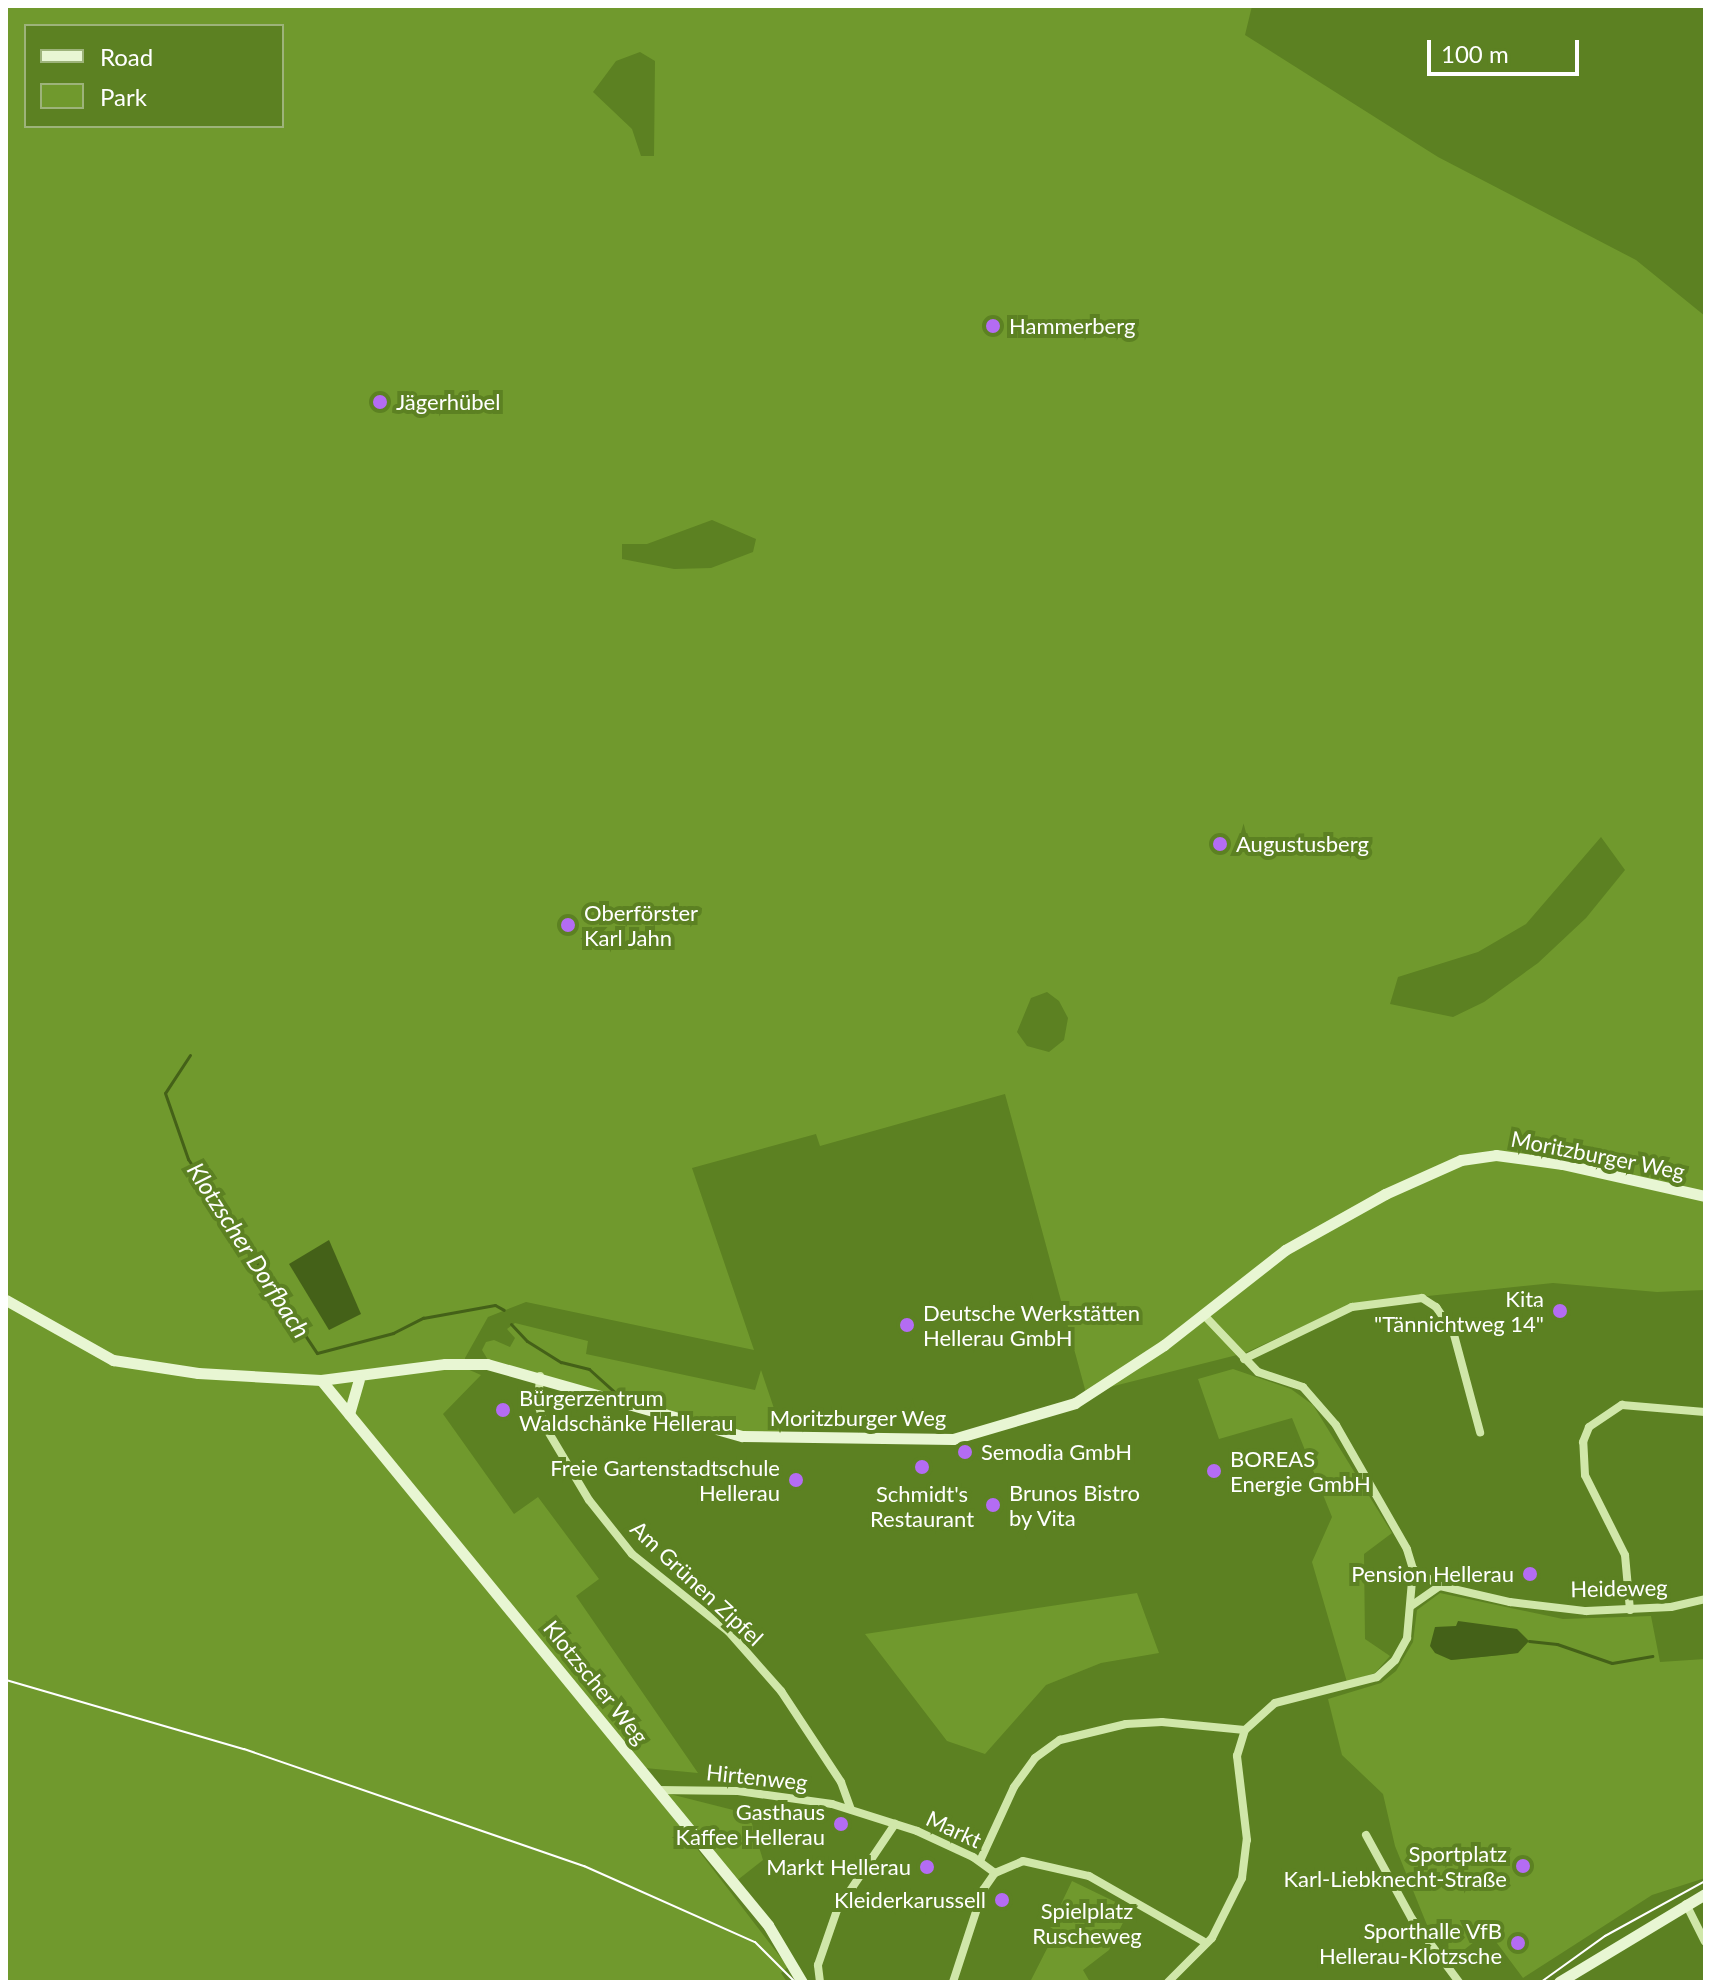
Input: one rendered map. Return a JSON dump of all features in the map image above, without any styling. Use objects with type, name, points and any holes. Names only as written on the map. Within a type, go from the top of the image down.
[{"type":"street","name":"Moritzburger Weg","points":[[6,1300],[113,1360],[198,1373],[321,1380],[359,1379],[472,1363],[540,1376],[666,1419],[742,1436],[953,1439],[1075,1403],[1203,1314],[1285,1250],[1385,1194],[1461,1160],[1496,1155],[1562,1164],[1705,1196]]},
{"type":"street","points":[[1244,1359],[1352,1307],[1422,1298],[1436,1307],[1453,1331],[1480,1432]]},
{"type":"street","points":[[1168,1982],[1231,1907],[1246,1854],[1237,1756],[1245,1730],[1275,1703],[1377,1677],[1395,1660],[1407,1638],[1413,1569],[1407,1549],[1336,1425],[1303,1387],[1258,1372],[1203,1314]]},
{"type":"street","name":"Am Grünen Zipfel","points":[[540,1376],[538,1404],[546,1428],[589,1500],[632,1554],[729,1632],[781,1691],[841,1782],[851,1809]]},
{"type":"street","points":[[349,1414],[359,1379]]},
{"type":"street","name":"Klotzscher Weg","points":[[321,1380],[768,1925],[802,1982]]},
{"type":"street","points":[[1630,1610],[1625,1555],[1585,1475],[1583,1442],[1589,1427],[1622,1405],[1705,1412]]},
{"type":"street","name":"Heideweg","points":[[1413,1569],[1440,1586],[1510,1602],[1630,1610],[1705,1599]]},
{"type":"street","points":[[1411,1606],[1440,1586]]},
{"type":"street","points":[[980,1861],[1014,1787],[1035,1758],[1060,1740],[1150,1723],[1245,1730]]},
{"type":"street","name":"Hirtenweg","points":[[658,1790],[738,1791],[851,1809]]},
{"type":"street","name":"Markt","points":[[851,1809],[895,1824],[980,1861],[995,1873],[953,1982]]},
{"type":"street","points":[[820,1982],[825,1937],[837,1910],[895,1824]]},
{"type":"street","points":[[1366,1835],[1412,1919],[1459,1982]]},
{"type":"street","points":[[995,1873],[1023,1861],[1073,1870],[1207,1939]]},
{"type":"street","points":[[1559,1982],[1685,1903],[1705,1894]]},
{"type":"street","points":[[1685,1903],[1705,1942]]},
{"type":"green space","points":[[6,6],[1252,6],[1245,35],[1438,157],[1636,260],[1705,316],[1705,1290],[1657,1292],[1553,1283],[1351,1304],[1245,1353],[1086,1393],[1005,1094],[820,1146],[816,1134],[692,1168],[754,1350],[526,1302],[488,1317],[465,1358],[465,1368],[481,1375],[443,1414],[514,1514],[538,1497],[599,1579],[576,1596],[698,1773],[645,1768],[639,1773],[788,1967],[781,1973],[787,1982],[6,1982]],"holes":[[[640,52],[655,61],[654,156],[641,156],[632,129],[593,92],[616,61]],[[712,520],[756,539],[753,552],[711,568],[674,569],[622,559],[622,544],[647,544]],[[1601,837],[1625,870],[1586,918],[1538,963],[1484,1002],[1453,1017],[1390,1004],[1398,977],[1478,952],[1526,924]],[[1047,992],[1059,1001],[1068,1018],[1064,1040],[1049,1052],[1027,1046],[1017,1032],[1031,998]]]},
{"type":"green space","points":[[515,1323],[588,1341],[586,1354],[755,1390],[761,1370],[783,1435],[756,1435],[634,1404],[636,1395],[619,1389],[614,1397],[488,1360],[482,1350],[486,1342],[494,1340],[510,1347],[515,1338],[507,1329]]},
{"type":"green space","points":[[1233,1369],[1291,1389],[1313,1405],[1392,1533],[1364,1554],[1365,1639],[1390,1656],[1375,1673],[1347,1682],[1312,1562],[1332,1517],[1292,1418],[1219,1439],[1198,1379]]},
{"type":"green space","points":[[1137,1593],[1159,1653],[1101,1663],[1046,1685],[985,1754],[947,1741],[865,1634]]},
{"type":"green space","points":[[1440,1593],[1563,1619],[1651,1616],[1660,1662],[1705,1659],[1705,1878],[1652,1895],[1523,1978],[1488,1931],[1446,1964],[1451,1922],[1427,1925],[1395,1846],[1383,1794],[1342,1755],[1328,1699],[1381,1683],[1396,1671],[1413,1642],[1417,1610]],"holes":[[[1458,1622],[1516,1629],[1518,1653],[1452,1660]]]},
{"type":"green space","points":[[662,1792],[749,1814],[763,1860],[735,1882]]},
{"type":"green space","name":"Spielplatz Ruscheweg","points":[[1072,1881],[1130,1909],[1109,1950],[1083,1970],[1090,1982],[1030,1982],[1056,1931],[1050,1927]]},
{"type":"shaded area","points":[[329,1240],[361,1314],[329,1330],[289,1264]]},
{"type":"shaded area","points":[[1458,1621],[1517,1629],[1529,1641],[1518,1653],[1451,1660],[1435,1653],[1430,1646],[1435,1627],[1456,1626]]},
{"type":"waterway","name":"Klotzscher Dorfbach","points":[[190,1055],[165,1093],[188,1159],[317,1353],[393,1333],[423,1318],[495,1305],[504,1310]]},
{"type":"waterway","name":"Klotzscher Dorfbach","points":[[511,1324],[527,1341],[561,1362],[589,1369],[616,1393]]},
{"type":"waterway","points":[[1529,1641],[1557,1644],[1612,1663],[1652,1656]]},
{"type":"tram line","points":[[6,1680],[244,1749],[584,1866],[755,1942],[795,1982]]},
{"type":"tram line","points":[[1541,1982],[1605,1936],[1705,1881]]},
{"type":"place","name":"Hammerberg","points":[[993,326]]},
{"type":"place","name":"Jägerhübel","points":[[380,402]]},
{"type":"place","name":"Augustusberg","points":[[1220,844]]},
{"type":"place","name":"Oberförster Karl Jahn","points":[[568,925]]},
{"type":"place","name":"Kita \"Tännichtweg 14\"","points":[[1560,1311]]},
{"type":"place","name":"Deutsche Werkstätten Hellerau GmbH","points":[[907,1325]]},
{"type":"place","name":"Bürgerzentrum Waldschänke Hellerau","points":[[503,1410]]},
{"type":"place","name":"Semodia GmbH","points":[[965,1452]]},
{"type":"place","name":"Schmidt's Restaurant","points":[[922,1467]]},
{"type":"place","name":"BOREAS Energie GmbH","points":[[1214,1471]]},
{"type":"place","name":"Freie Gartenstadtschule Hellerau","points":[[796,1480]]},
{"type":"place","name":"Brunos Bistro by Vita","points":[[993,1505]]},
{"type":"place","name":"Pension Hellerau","points":[[1530,1574]]},
{"type":"place","name":"Gasthaus Kaffee Hellerau","points":[[841,1824]]},
{"type":"place","name":"Sportplatz Karl-Liebknecht-Straße","points":[[1523,1866]]},
{"type":"place","name":"Markt Hellerau","points":[[927,1867]]},
{"type":"place","name":"Kleiderkarussell","points":[[1002,1900]]},
{"type":"place","name":"Sporthalle VfB Hellerau-Klotzsche","points":[[1518,1943]]}]
